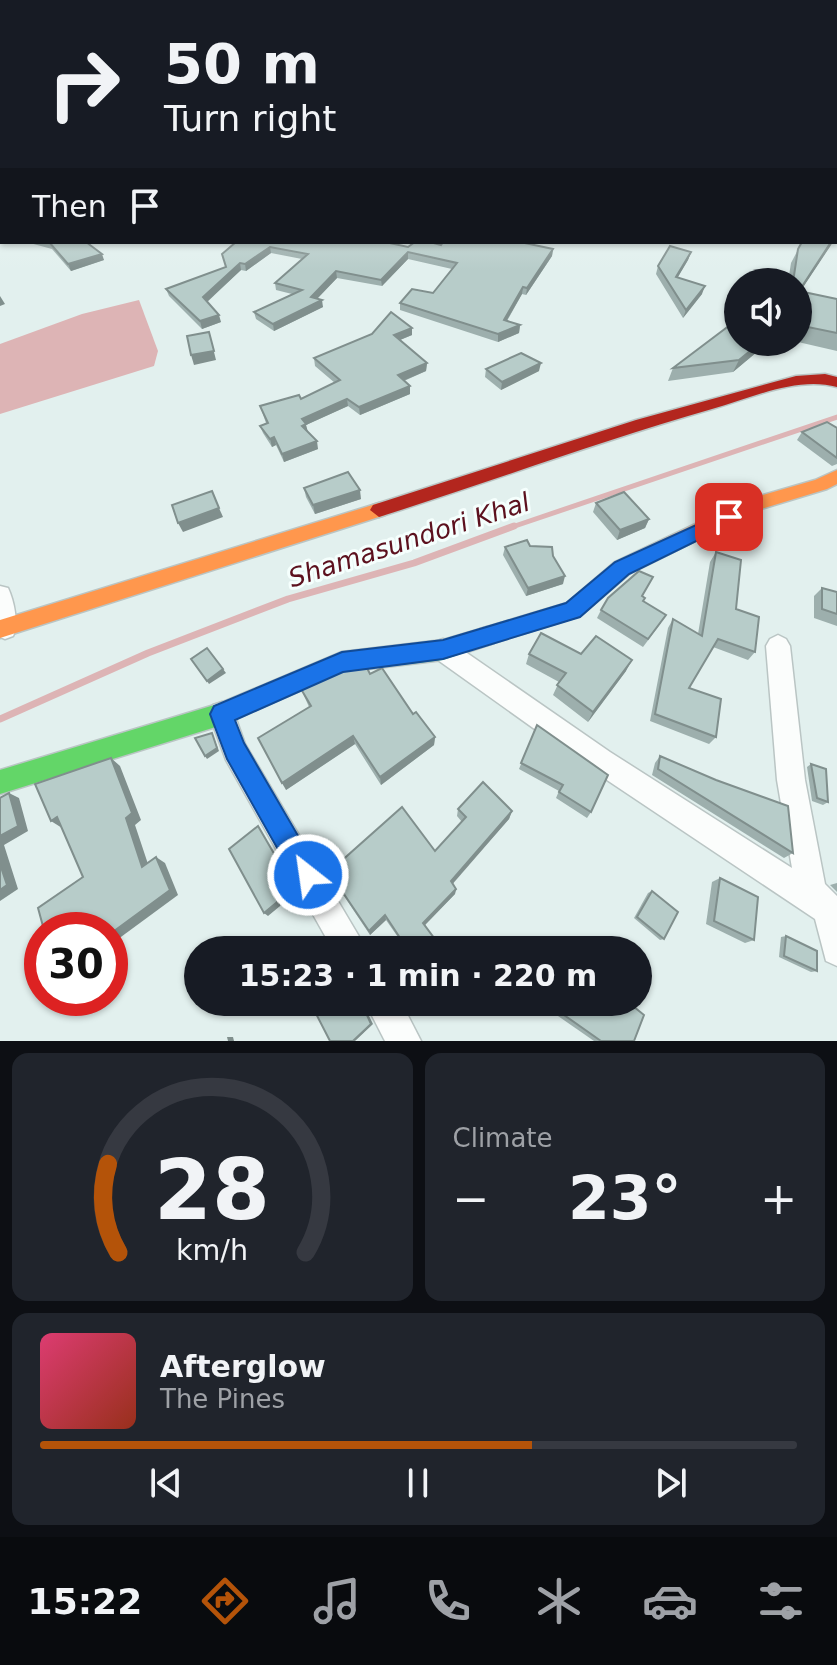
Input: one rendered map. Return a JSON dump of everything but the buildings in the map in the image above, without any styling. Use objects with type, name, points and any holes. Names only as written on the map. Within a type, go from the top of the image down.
[{"type":"street","points":[[0,595],[2,629],[642,424],[796,380],[825,378],[837,382]]},
{"type":"street","points":[[0,782],[222,714],[342,662],[443,650],[573,610],[622,568],[752,505],[821,485],[837,476]]},
{"type":"street","points":[[778,646],[791,780],[811,892],[829,910],[837,950]]},
{"type":"street","points":[[443,650],[601,761],[829,910]]},
{"type":"street","points":[[222,714],[235,751],[343,936]]},
{"type":"street","points":[[390,1016],[404,1041]]},
{"type":"shaded area","points":[[139,300],[158,351],[154,366],[0,414],[0,344],[82,314]]},
{"type":"waterway","name":"Shamasundori Khal","points":[[509,528],[837,417]]},
{"type":"waterway","name":"Shamasundori Khal","points":[[0,719],[148,653],[288,599],[414,563],[514,526]]},
{"type":"traffic: fast","points":[[0,782],[222,714],[342,662],[443,650],[487,636]]},
{"type":"traffic: slow","points":[[487,636],[573,610],[622,568],[752,505],[821,485],[837,476]]},
{"type":"traffic: slow","points":[[0,629],[379,510]]},
{"type":"traffic: jam","points":[[379,510],[642,424],[796,380],[825,378],[837,382]]},
{"type":"route","points":[[308,875],[235,751],[222,714],[342,662],[443,650],[573,610],[622,568],[729,517]]}]
